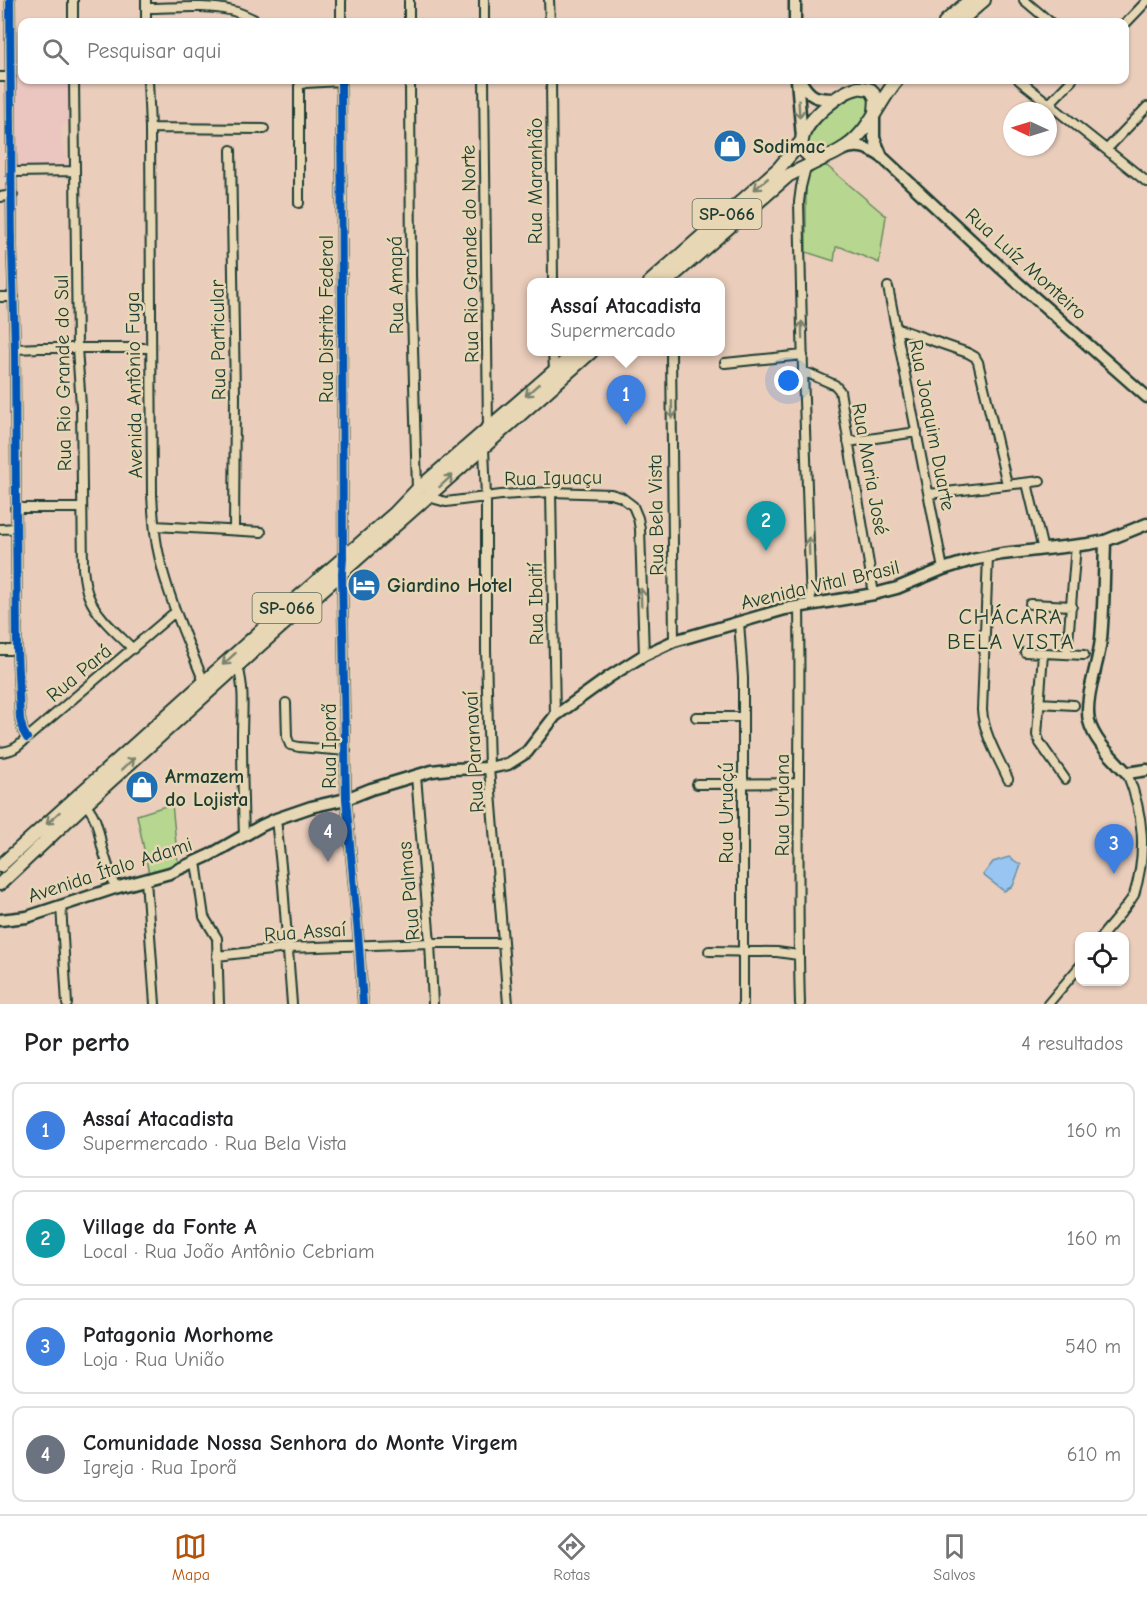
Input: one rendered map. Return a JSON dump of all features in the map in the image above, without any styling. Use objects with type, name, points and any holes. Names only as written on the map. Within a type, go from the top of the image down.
[{"type":"main road","points":[[795,0],[795,18]]},
{"type":"main road","points":[[950,18],[970,0]]},
{"type":"main road","points":[[964,18],[984,0]]},
{"type":"main road","points":[[799,84],[804,152],[818,159],[826,157]]},
{"type":"main road","points":[[802,84],[811,95],[823,99],[836,99]]},
{"type":"main road","name":"SP-066","points":[[655,278],[779,168],[802,140],[817,116],[836,99],[863,84]]},
{"type":"main road","name":"SP-066","points":[[672,278],[789,175],[840,151],[860,135],[894,84]]},
{"type":"main road","points":[[853,89],[866,88],[874,93],[876,98],[874,138],[882,157]]},
{"type":"main road","name":"Rua Luíz Monteiro","points":[[840,151],[861,146],[873,150],[882,157],[1001,268],[1147,397]]},
{"type":"main road","name":"SP-066","points":[[0,866],[238,667],[403,518],[423,494],[488,429],[570,356]]},
{"type":"main road","name":"SP-066","points":[[0,884],[81,800],[204,682],[395,513],[484,448],[585,356]]},
{"type":"main road","name":"Avenida Vital Brasil","points":[[674,641],[799,606],[897,588],[943,569],[988,556],[1106,541],[1147,524]]},
{"type":"main road","points":[[1106,541],[1101,640],[1088,703],[1088,719],[1100,743],[1127,773],[1147,770]]},
{"type":"main road","name":"Avenida Ítalo Adami","points":[[0,920],[27,917],[196,862],[261,826],[311,807],[441,770],[489,768],[508,764],[527,752],[555,716],[609,677],[674,641]]},
{"type":"street","points":[[10,0],[17,650],[20,719],[27,738]]},
{"type":"street","points":[[73,0],[73,18]]},
{"type":"street","points":[[341,0],[341,18]]},
{"type":"street","points":[[409,0],[409,18]]},
{"type":"street","points":[[484,0],[484,18]]},
{"type":"street","points":[[549,0],[550,18]]},
{"type":"street","points":[[1024,0],[1045,18]]},
{"type":"street","points":[[1129,21],[1147,1]]},
{"type":"street","points":[[146,4],[223,9],[250,18]]},
{"type":"street","points":[[0,77],[10,77]]},
{"type":"street","name":"Rua Rio Grande do Sul","points":[[74,84],[77,348],[81,406],[83,568],[89,599],[95,609],[133,649]]},
{"type":"street","name":"Avenida Antônio Fuga","points":[[148,84],[152,495],[158,547],[176,612],[204,682]]},
{"type":"street","points":[[298,203],[299,86],[303,84]]},
{"type":"street","name":"Rua Distrito Federal","points":[[341,84],[344,558]]},
{"type":"street","name":"Rua Amapá","points":[[410,84],[411,276],[423,494]]},
{"type":"street","name":"Rua Rio Grande do Norte","points":[[484,84],[488,429]]},
{"type":"street","name":"Rua Maranhão","points":[[551,84],[553,278]]},
{"type":"street","points":[[1026,84],[1047,102]]},
{"type":"street","points":[[1051,102],[1068,84]]},
{"type":"street","points":[[1107,149],[1147,107]]},
{"type":"street","points":[[1057,110],[1147,182]]},
{"type":"street","points":[[150,128],[264,129]]},
{"type":"street","name":"Rua Particular","points":[[231,150],[235,396],[234,530]]},
{"type":"street","points":[[806,167],[799,202],[811,604]]},
{"type":"street","points":[[13,172],[75,171]]},
{"type":"street","points":[[0,197],[13,195]]},
{"type":"street","points":[[669,266],[669,278]]},
{"type":"street","name":"Rua Joaquim Duarte","points":[[888,287],[943,569]]},
{"type":"street","points":[[0,297],[14,297]]},
{"type":"street","points":[[896,328],[968,352],[975,357],[1007,484]]},
{"type":"street","points":[[15,349],[151,348]]},
{"type":"street","points":[[554,356],[554,370]]},
{"type":"street","name":"Rua Bela Vista","points":[[671,356],[674,641]]},
{"type":"street","points":[[725,363],[803,356]]},
{"type":"street","name":"Rua Maria José","points":[[803,371],[838,388],[874,594]]},
{"type":"street","points":[[848,442],[916,432]]},
{"type":"street","name":"Rua Paranavaí","points":[[484,448],[489,768],[508,1004]]},
{"type":"street","points":[[929,494],[1040,481]]},
{"type":"street","points":[[1027,483],[1043,550]]},
{"type":"street","name":"Rua Iguaçu","points":[[423,494],[446,502],[551,492],[610,494],[621,497],[633,506],[640,529],[644,656]]},
{"type":"street","name":"Rua Ibaití","points":[[551,492],[555,716]]},
{"type":"street","points":[[15,508],[82,508]]},
{"type":"street","points":[[155,526],[261,532]]},
{"type":"street","points":[[0,529],[16,528]]},
{"type":"street","points":[[1067,654],[1076,545]]},
{"type":"street","points":[[988,556],[983,721],[1008,779]]},
{"type":"street","name":"Rua Iporã","points":[[344,558],[342,573],[346,798],[360,945],[363,1004]]},
{"type":"street","points":[[1030,604],[1072,606]]},
{"type":"street","name":"Rua Uruana","points":[[799,606],[798,955],[800,1004]]},
{"type":"street","name":"Rua Pará","points":[[0,752],[16,749],[176,612]]},
{"type":"street","name":"Rua Uruaçú","points":[[739,622],[742,668],[743,1004]]},
{"type":"street","points":[[0,650],[17,650]]},
{"type":"street","points":[[1024,652],[1084,655]]},
{"type":"street","points":[[1042,653],[1037,735],[1065,779]]},
{"type":"street","points":[[238,667],[243,694],[244,837]]},
{"type":"street","points":[[286,703],[287,737],[290,745],[346,751]]},
{"type":"street","points":[[1039,703],[1074,705]]},
{"type":"street","points":[[696,717],[742,717]]},
{"type":"street","points":[[1105,932],[1132,897],[1143,876],[1147,854],[1140,804],[1127,773]]},
{"type":"street","name":"Rua Palmas","points":[[416,776],[433,1004]]},
{"type":"street","points":[[697,784],[799,783]]},
{"type":"street","points":[[81,800],[92,811],[96,819],[115,888]]},
{"type":"street","points":[[276,819],[292,1004]]},
{"type":"street","points":[[196,862],[204,917],[217,938],[219,1004]]},
{"type":"street","points":[[146,880],[155,1004]]},
{"type":"street","points":[[61,905],[68,1004]]},
{"type":"street","name":"Rua Assaí","points":[[217,956],[288,948],[503,943]]},
{"type":"street","points":[[709,951],[798,955]]},
{"type":"street","points":[[1048,1004],[1075,972]]},
{"type":"shaded area","points":[[15,52],[18,52],[18,84],[68,84],[69,120],[61,130],[61,142],[69,167],[18,168]]},
{"type":"green space","points":[[858,93],[868,99],[869,104],[860,127],[834,148],[824,152],[810,153],[808,143],[814,128],[836,107]]},
{"type":"green space","points":[[827,166],[886,216],[879,263],[841,247],[836,247],[834,261],[806,252],[806,178],[818,167]]},
{"type":"green space","points":[[172,804],[178,863],[149,874],[137,815]]},
{"type":"water","points":[[1009,857],[1021,865],[1013,886],[1004,891],[983,875],[993,862]]},
{"type":"cycle path","points":[[10,0],[17,650],[20,719],[27,738]]},
{"type":"cycle path","points":[[341,84],[342,573],[346,799],[363,1004]]},
{"type":"place","name":"Sodimac","points":[[730,146]]},
{"type":"place","name":"Assaí Atacadista","points":[[626,425]]},
{"type":"place","name":"Village da Fonte A","points":[[766,551]]},
{"type":"place","name":"Giardino Hotel","points":[[364,585]]},
{"type":"place","name":"Armazem do Lojista","points":[[142,787]]},
{"type":"place","name":"Comunidade Nossa Senhora do Monte Virgem","points":[[328,862]]},
{"type":"place","name":"Patagonia Morhome","points":[[1114,874]]},
{"type":"district","name":"CHÁCARA BELA VISTA","points":[[1011,630]]}]
